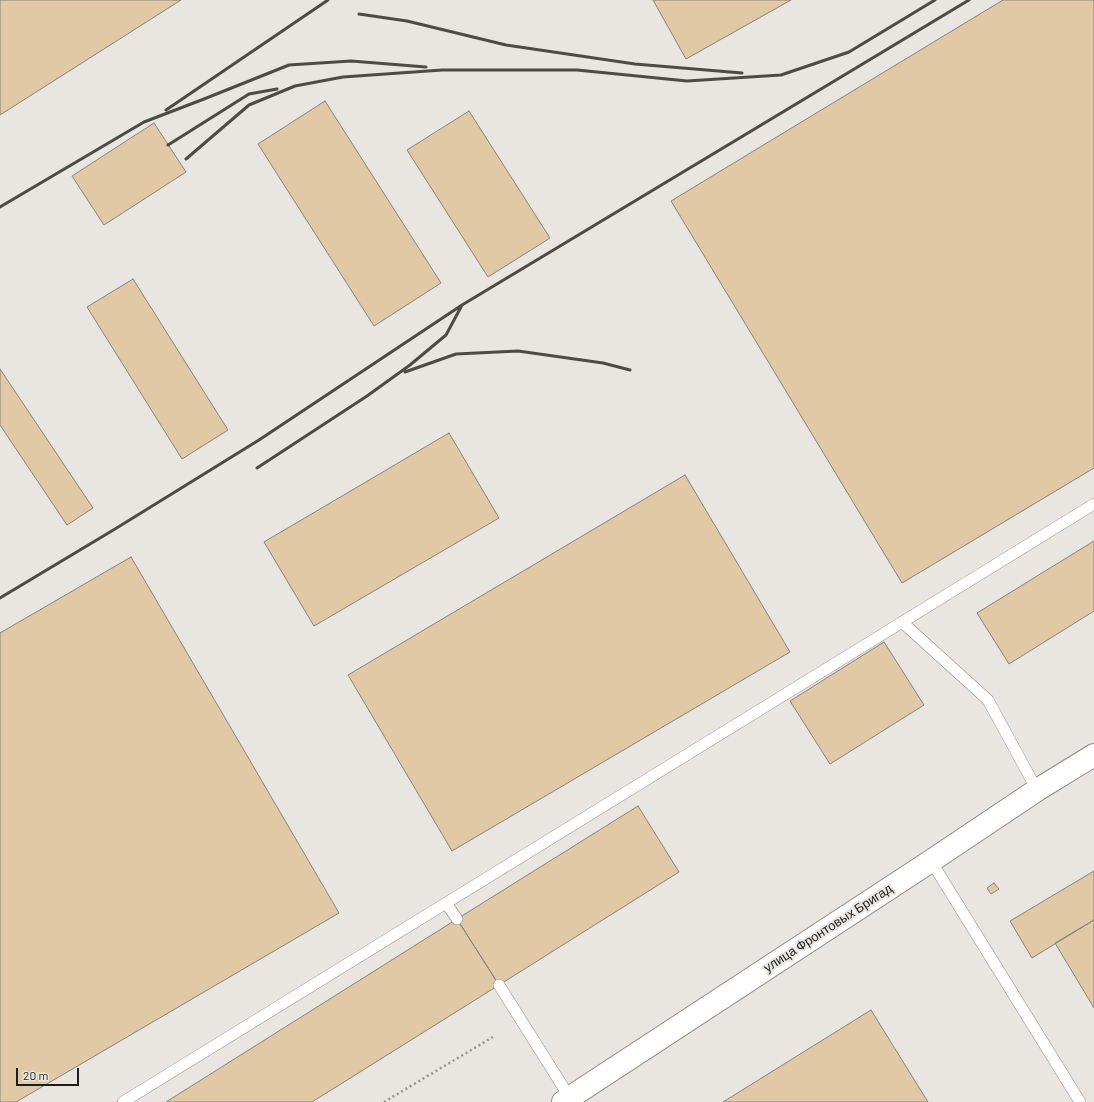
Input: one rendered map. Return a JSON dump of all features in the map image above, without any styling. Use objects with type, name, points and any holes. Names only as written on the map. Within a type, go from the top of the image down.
[{"type":"main road","name":"улица Фронтовых Бригад","points":[[567,1100],[1037,790],[1094,755]]},
{"type":"lane","points":[[123,1102],[1094,504]]},
{"type":"lane","points":[[902,622],[988,700],[1037,790]]},
{"type":"lane","points":[[931,861],[1080,1102]]},
{"type":"lane","points":[[446,903],[457,919]]},
{"type":"lane","points":[[499,985],[567,1100]]},
{"type":"path","points":[[384,1102],[493,1037]]},
{"type":"building","points":[[0,0],[181,0],[0,115]]},
{"type":"building","points":[[653,0],[791,0],[686,59]]},
{"type":"building","points":[[1003,0],[1094,0],[1094,468],[902,583],[671,201]]},
{"type":"building","points":[[325,101],[441,283],[374,326],[258,144]]},
{"type":"building","points":[[469,111],[550,238],[488,277],[407,150]]},
{"type":"building","points":[[154,123],[186,172],[104,225],[72,176]]},
{"type":"building","points":[[133,279],[228,430],[182,459],[87,307]]},
{"type":"building","points":[[0,369],[93,508],[67,525],[0,425]]},
{"type":"building","points":[[449,433],[499,518],[314,626],[264,542]]},
{"type":"building","points":[[685,475],[790,652],[452,851],[348,675]]},
{"type":"building","points":[[1094,541],[1094,611],[1009,664],[977,613]]},
{"type":"building","points":[[131,557],[339,913],[16,1102],[0,1102],[0,633]]},
{"type":"building","points":[[884,642],[924,705],[830,764],[790,701]]},
{"type":"building","points":[[638,806],[679,872],[499,985],[457,919]]},
{"type":"building","points":[[1094,871],[1094,920],[1032,958],[1010,921]]},
{"type":"building","points":[[994,883],[999,889],[991,894],[987,888]]},
{"type":"building","points":[[457,919],[499,985],[312,1102],[166,1102]]},
{"type":"building","points":[[1094,920],[1094,1008],[1055,943]]},
{"type":"building","points":[[871,1010],[928,1102],[723,1102]]},
{"type":"railway","points":[[166,110],[328,0]]},
{"type":"railway","points":[[186,159],[249,105],[295,86],[343,77],[442,70],[577,70],[687,81],[781,75],[849,52],[935,0]]},
{"type":"railway","points":[[0,598],[259,440],[462,305],[969,0]]},
{"type":"railway","points":[[359,14],[407,21],[506,45],[635,64],[742,73]]},
{"type":"railway","points":[[0,207],[144,122],[289,65],[351,61],[426,67]]},
{"type":"railway","points":[[168,145],[249,94],[277,89]]},
{"type":"railway","points":[[257,468],[367,396],[410,365],[446,335],[461,307]]},
{"type":"railway","points":[[405,372],[456,354],[518,351],[603,363],[630,370]]}]
